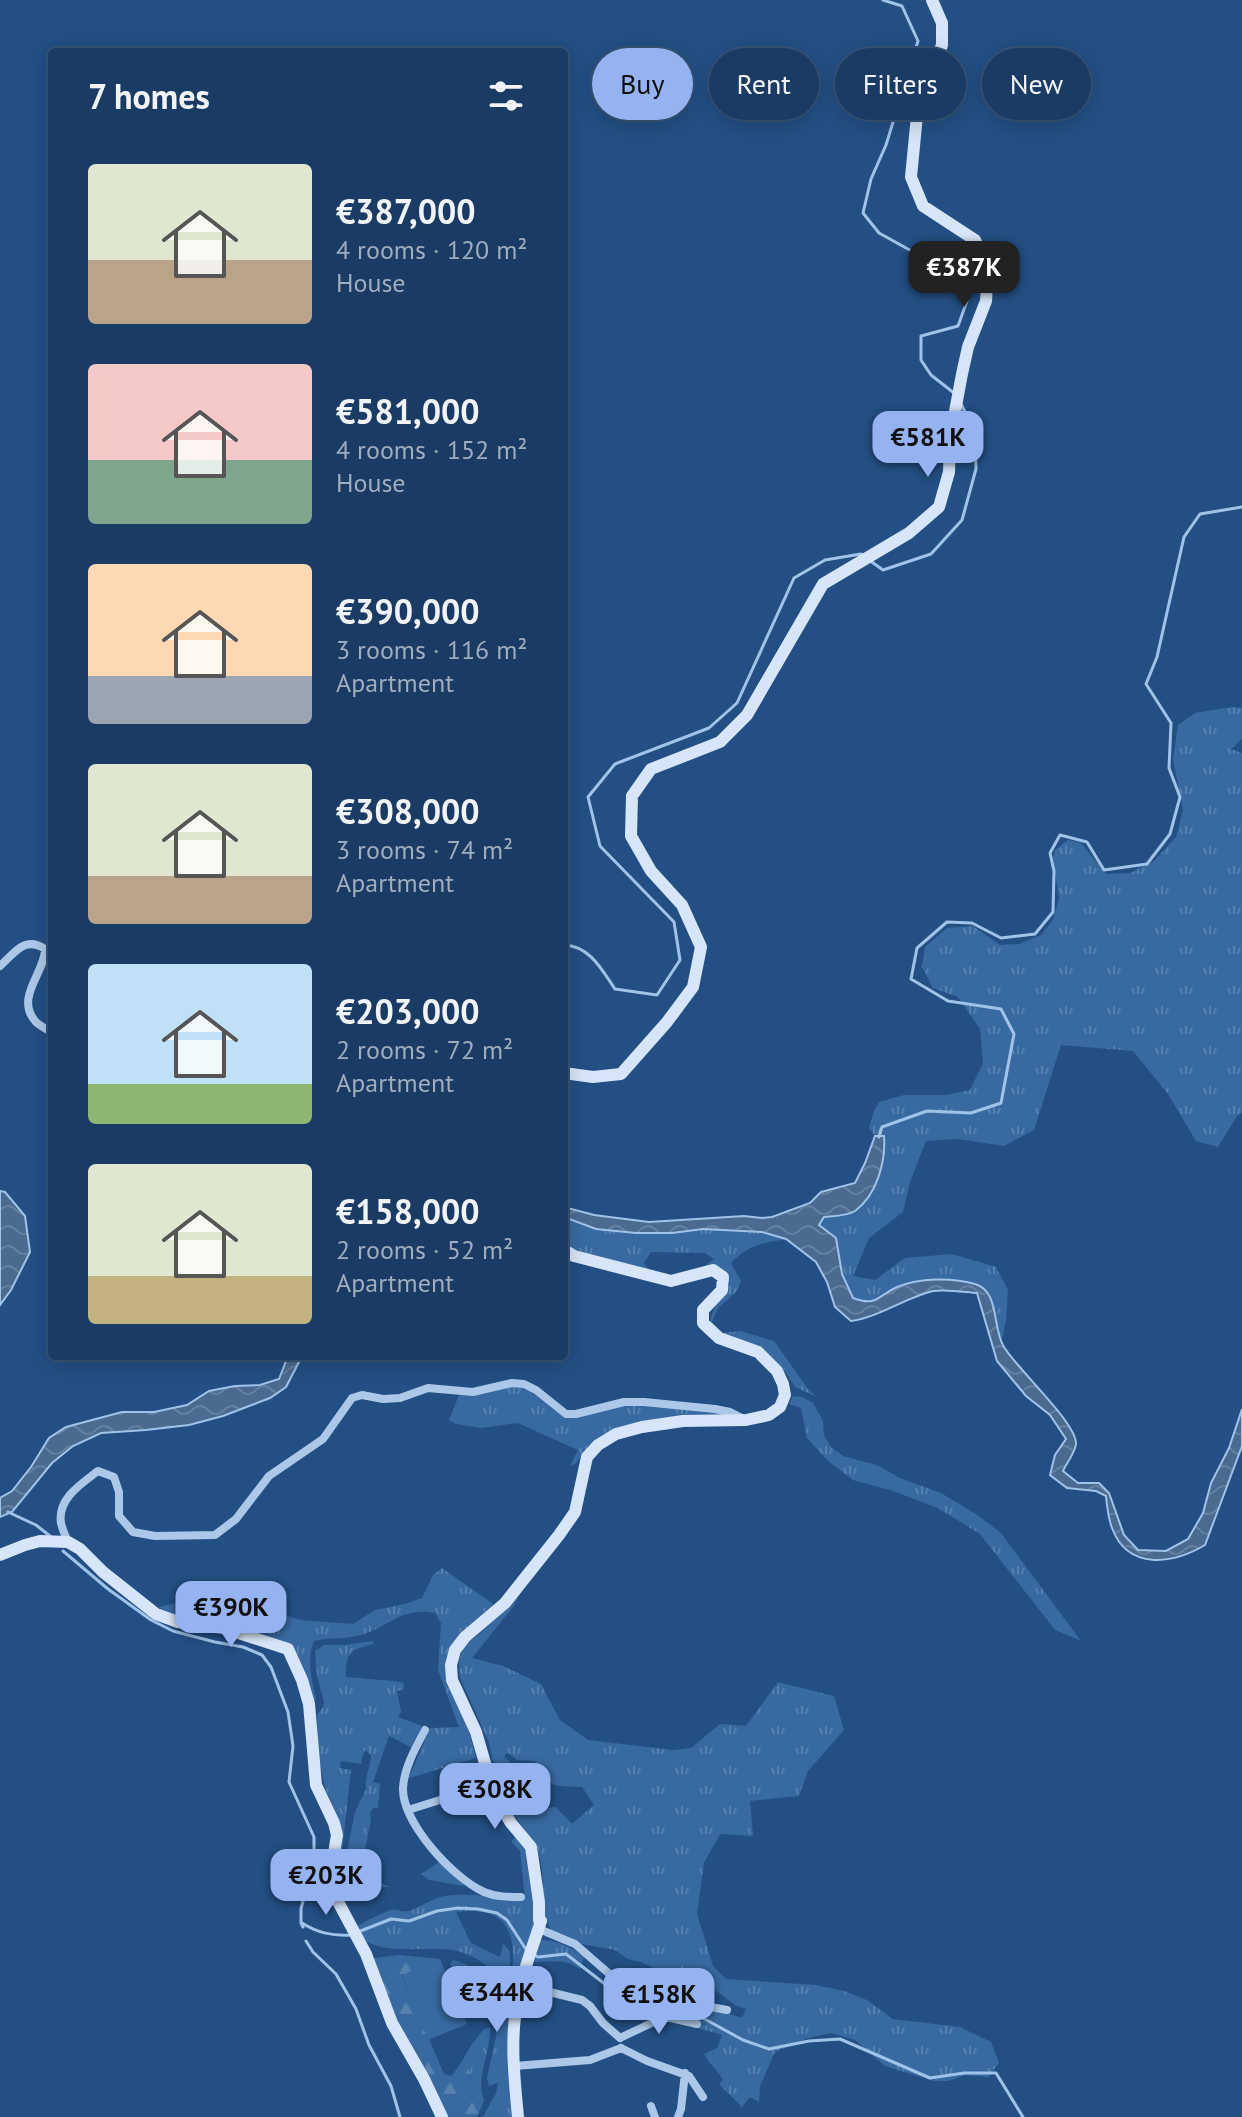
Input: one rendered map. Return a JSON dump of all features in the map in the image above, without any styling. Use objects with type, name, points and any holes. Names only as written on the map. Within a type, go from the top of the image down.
[{"type":"main road","points":[[568,1074],[593,1077],[621,1074],[693,987],[701,947],[682,905],[651,871],[631,836],[632,796],[651,769],[720,742],[747,715],[823,584],[909,533],[939,507],[949,472],[950,438],[968,347],[986,301],[988,269],[975,240],[923,206],[911,177],[918,105],[942,45],[942,23],[932,0]]},
{"type":"main road","points":[[518,2117],[514,2019],[521,1985],[540,1928],[539,1902],[531,1847],[498,1802],[476,1732],[452,1680],[451,1665],[455,1650],[465,1637],[505,1603],[559,1535],[575,1512],[587,1457],[598,1445],[616,1434],[642,1427],[683,1421],[746,1420],[769,1415],[780,1407],[785,1395],[777,1371],[758,1352],[719,1338],[703,1323],[703,1310],[722,1290],[723,1277],[713,1270],[671,1281],[568,1252]]},
{"type":"main road","points":[[0,1555],[40,1541],[68,1542],[156,1614],[178,1622],[223,1628],[288,1649],[309,1704],[316,1785],[337,1835],[332,1865],[336,1898],[366,1954],[392,2023],[442,2117]]},
{"type":"street","points":[[0,966],[19,947],[38,944],[45,949],[45,959],[29,992],[28,1004],[33,1018],[48,1031]]},
{"type":"street","points":[[68,1542],[60,1522],[64,1503],[75,1488],[98,1471],[114,1477],[119,1492],[119,1516],[133,1532],[155,1536],[215,1535],[236,1519],[269,1476],[323,1439],[352,1398],[362,1395],[400,1398],[428,1388],[473,1392],[512,1383],[536,1390],[566,1414],[624,1402],[644,1402],[715,1409],[746,1420]]},
{"type":"street","points":[[425,1730],[405,1775],[403,1787],[413,1823],[459,1875],[482,1891],[521,1897]]},
{"type":"street","points":[[408,1810],[491,1784]]},
{"type":"street","points":[[540,1928],[575,1944],[614,1978],[640,1992],[727,2010]]},
{"type":"street","points":[[521,1985],[582,2000],[620,2038],[621,2048]]},
{"type":"street","points":[[620,2038],[662,2018],[697,2024]]},
{"type":"street","points":[[515,2066],[590,2060],[621,2048],[647,2061],[685,2073],[703,2097]]},
{"type":"street","points":[[678,2117],[685,2073]]},
{"type":"street","points":[[651,2106],[655,2117]]},
{"type":"green space","points":[[1242,708],[1242,739],[1231,749],[1242,753],[1242,1113],[1218,1147],[1196,1141],[1168,1094],[1133,1051],[1061,1045],[1034,1130],[1004,1146],[958,1139],[926,1141],[910,1182],[903,1212],[869,1238],[853,1276],[875,1280],[905,1258],[952,1254],[996,1267],[1008,1290],[1001,1344],[989,1295],[979,1285],[895,1288],[878,1300],[866,1303],[853,1298],[842,1274],[836,1238],[819,1225],[823,1217],[853,1212],[883,1136],[875,1136],[869,1128],[874,1111],[879,1102],[904,1095],[945,1095],[970,1090],[983,1063],[980,1029],[958,997],[933,988],[922,967],[925,947],[947,928],[973,926],[1000,945],[1019,944],[1041,935],[1053,920],[1059,899],[1053,858],[1055,850],[1068,840],[1081,843],[1106,874],[1130,873],[1154,861],[1176,837],[1183,810],[1173,759],[1178,725],[1195,713]]},
{"type":"green space","points":[[568,1218],[596,1229],[636,1233],[703,1229],[762,1232],[786,1239],[750,1249],[731,1263],[741,1281],[737,1291],[718,1308],[712,1322],[723,1333],[740,1331],[774,1341],[817,1397],[795,1387],[784,1370],[762,1351],[718,1335],[710,1324],[711,1318],[730,1284],[727,1276],[698,1271],[714,1259],[705,1253],[651,1252],[644,1263],[650,1271],[614,1264],[568,1247]]},
{"type":"green space","points":[[522,1387],[569,1418],[636,1405],[711,1411],[729,1416],[626,1426],[584,1453],[570,1466],[578,1450],[518,1423],[481,1428],[449,1420],[459,1395],[474,1395]]},
{"type":"green space","points":[[793,1396],[813,1403],[823,1421],[824,1435],[831,1447],[843,1456],[877,1465],[900,1478],[941,1493],[1001,1533],[1081,1641],[1055,1630],[980,1534],[938,1508],[853,1480],[828,1461],[807,1438],[801,1408],[789,1404]]},
{"type":"green space","points":[[442,1568],[493,1604],[458,1638],[448,1653],[445,1669],[465,1716],[476,1758],[409,1778],[430,1728],[459,1727],[438,1670],[441,1623],[435,1613],[414,1612],[358,1636],[314,1641],[310,1663],[316,1699],[312,1703],[292,1650],[182,1618],[158,1607],[177,1603],[195,1604],[226,1596],[300,1620],[353,1624],[375,1610],[422,1598],[433,1575]]},
{"type":"green space","points":[[521,1591],[513,1607],[472,1658],[503,1666],[541,1684],[560,1720],[588,1740],[673,1750],[691,1748],[720,1724],[746,1726],[778,1682],[834,1696],[844,1730],[808,1771],[799,1796],[750,1801],[753,1836],[720,1834],[704,1863],[697,1914],[713,1966],[726,1979],[816,1985],[867,2000],[893,2019],[960,2027],[991,2042],[999,2063],[988,2077],[966,2075],[948,2081],[934,2081],[885,2066],[855,2040],[831,2033],[808,2038],[775,2052],[760,2086],[759,2102],[750,2097],[740,2110],[741,2106],[719,2084],[723,2080],[704,2054],[717,2048],[722,2035],[698,2028],[699,2022],[661,2016],[659,2011],[662,2001],[742,2018],[746,2009],[718,1992],[673,1978],[628,1959],[615,1950],[581,1944],[551,1930],[545,1916],[538,1849],[499,1793],[494,1776],[498,1775],[514,1805],[527,1810],[556,1807],[572,1824],[594,1805],[582,1787],[553,1784],[544,1777],[535,1761],[517,1760],[508,1753],[504,1756],[513,1766],[519,1800],[513,1796],[503,1769],[493,1761],[489,1742],[460,1678],[459,1658],[464,1646]]},
{"type":"green space","points":[[373,1641],[374,1644],[354,1650],[348,1657],[346,1677],[404,1683],[403,1690],[397,1691],[401,1712],[398,1717],[422,1726],[411,1747],[389,1736],[373,1782],[380,1784],[378,1808],[373,1808],[370,1813],[360,1873],[364,1885],[383,1884],[390,1887],[363,1889],[357,1885],[341,1892],[341,1863],[348,1847],[355,1812],[366,1789],[371,1755],[365,1750],[362,1764],[341,1761],[340,1768],[351,1770],[342,1851],[335,1862],[338,1818],[325,1788],[318,1753],[317,1715],[324,1702],[315,1651],[324,1645]]},
{"type":"green space","points":[[518,1836],[527,1847],[537,1924],[517,1979],[512,1974],[509,1933],[497,1917],[486,1913],[456,1912],[471,1943],[500,1957],[503,1944],[509,1951],[510,1960],[504,1979],[461,1952],[397,1949],[372,1944],[361,1938],[357,1926],[370,1919],[391,1910],[409,1911],[444,1896],[525,1899],[520,1851],[511,1841]]},
{"type":"green space","points":[[439,1862],[463,1886],[429,1880],[421,1874]]},
{"type":"green space","points":[[539,1940],[558,1942],[579,1953],[584,1957],[580,1969],[565,1962],[535,1962],[533,1958]]},
{"type":"green space","points":[[399,1955],[440,1959],[402,1976],[444,2074],[451,2076],[459,2066],[468,2067],[471,2078],[465,2086],[482,2093],[484,2101],[477,2117],[445,2117],[398,2025],[374,1958]]},
{"type":"green space","points":[[440,1959],[467,2024],[428,2040],[402,1975]]},
{"type":"green space","points":[[453,1960],[466,1964],[501,1989],[488,2014],[480,2016],[475,2013],[450,1964]]},
{"type":"green space","points":[[506,2000],[509,2002],[507,2068],[514,2117],[483,2117],[498,2083],[489,2086],[487,2078],[500,2005]]},
{"type":"green space","points":[[490,2027],[482,2093],[464,2086],[471,2078],[468,2067],[459,2066],[472,2044],[484,2029]]},
{"type":"water","points":[[875,1136],[884,1136],[878,1177],[869,1196],[855,1211],[824,1217],[819,1225],[836,1238],[842,1274],[853,1298],[872,1301],[897,1287],[925,1280],[956,1280],[983,1288],[992,1302],[1004,1347],[1074,1435],[1076,1444],[1063,1471],[1078,1483],[1099,1483],[1109,1493],[1124,1535],[1138,1550],[1166,1551],[1188,1539],[1203,1513],[1211,1483],[1229,1448],[1242,1409],[1242,1446],[1205,1545],[1166,1559],[1140,1557],[1119,1542],[1111,1524],[1106,1496],[1096,1491],[1067,1488],[1050,1475],[1055,1455],[1066,1439],[1050,1415],[1026,1396],[997,1361],[977,1293],[933,1291],[872,1316],[851,1321],[835,1307],[816,1262],[786,1239],[762,1232],[703,1229],[636,1233],[596,1229],[568,1218],[568,1208],[594,1215],[649,1222],[772,1217],[810,1203],[821,1192],[855,1183]]},
{"type":"water","points":[[0,1191],[5,1192],[25,1216],[30,1252],[0,1305]]},
{"type":"water","points":[[286,1360],[300,1360],[286,1387],[270,1398],[223,1416],[189,1425],[101,1433],[73,1446],[52,1463],[12,1512],[0,1517],[0,1498],[12,1491],[49,1438],[66,1427],[122,1412],[154,1412],[187,1405],[209,1391],[260,1385],[279,1379]]},
{"type":"waterway","points":[[883,0],[902,6],[918,41],[886,145],[871,179],[863,213],[879,233],[953,274],[967,301],[958,326],[921,336],[921,360],[931,375],[954,393]]},
{"type":"waterway","points":[[869,560],[883,570],[931,554],[962,520],[976,469],[975,432],[960,402]]},
{"type":"waterway","points":[[879,1137],[882,1127],[927,1111],[971,1113],[1001,1103],[1014,1034],[1001,1009],[948,1001],[911,979],[917,948],[947,922],[972,923],[1001,938],[1035,934],[1053,912],[1054,871],[1050,853],[1060,835],[1087,842],[1104,870],[1147,864],[1170,834],[1180,797],[1169,768],[1171,723],[1146,684],[1157,657],[1184,537],[1200,514],[1242,507]]},
{"type":"waterway","points":[[568,945],[588,954],[615,989],[657,995],[680,960],[674,922],[600,846],[588,797],[615,764],[709,728],[737,703],[794,578],[825,560],[863,555]]},
{"type":"waterway","points":[[8,1512],[36,1525],[50,1536]]},
{"type":"waterway","points":[[63,1551],[151,1620],[173,1631],[243,1647],[262,1655],[271,1667],[288,1712],[293,1746],[289,1782],[314,1837],[314,1859],[301,1909],[303,1927]]},
{"type":"waterway","points":[[358,1932],[391,1919],[409,1921],[437,1911],[478,1909],[497,1913],[507,1920],[527,1951]]},
{"type":"waterway","points":[[302,1923],[325,1933],[351,1935]]},
{"type":"waterway","points":[[306,1941],[336,1974],[356,2009],[369,2045],[391,2086],[400,2117]]},
{"type":"waterway","points":[[533,1954],[538,1957],[566,1954],[632,2001],[662,2011],[701,2017],[743,2040],[769,2049],[840,2039],[930,2078],[964,2073],[996,2073],[1023,2117]]}]
